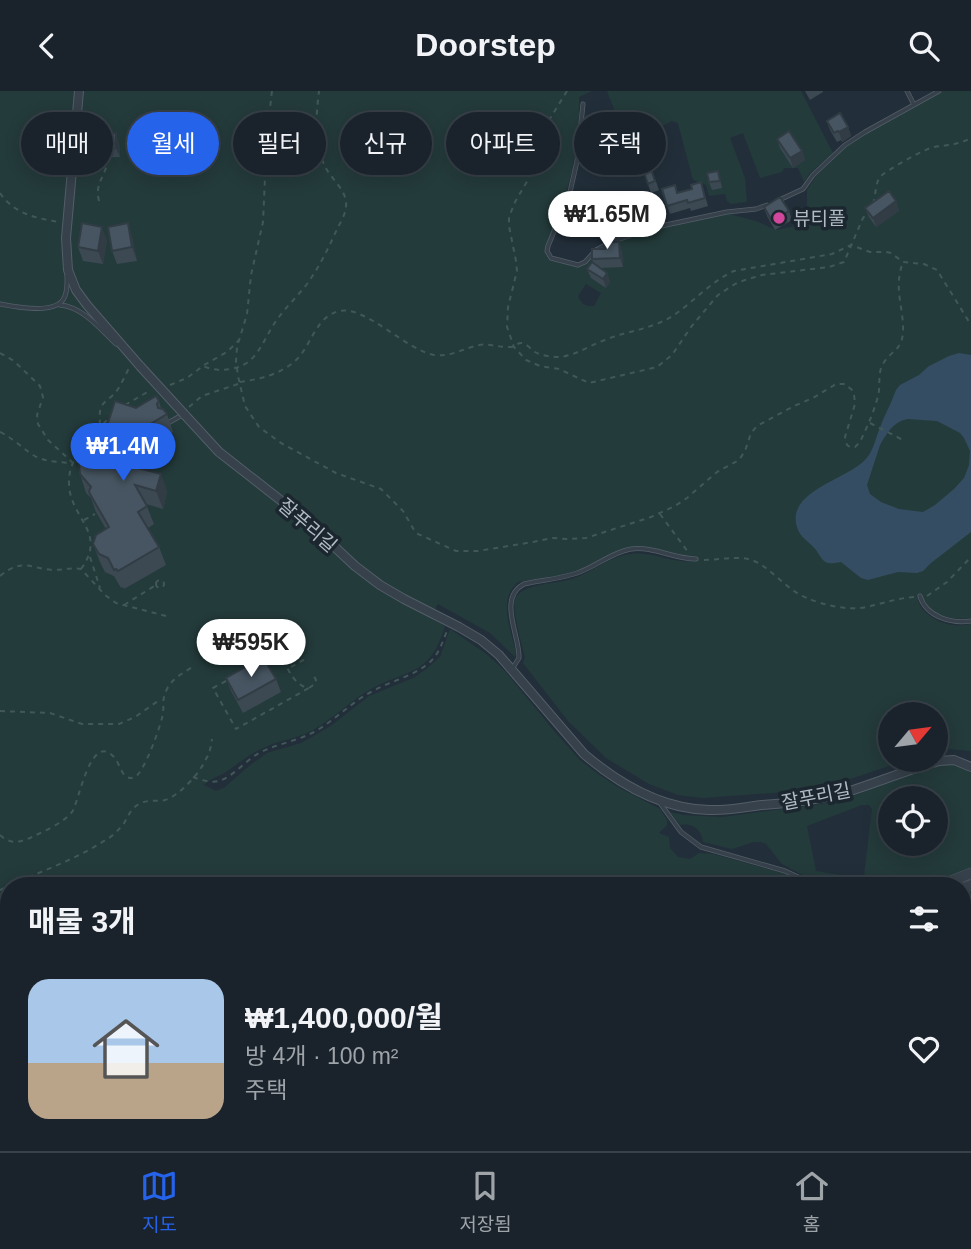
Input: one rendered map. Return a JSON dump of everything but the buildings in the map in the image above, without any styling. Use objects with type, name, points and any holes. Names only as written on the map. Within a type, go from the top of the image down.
[{"type":"street","name":"잘푸리길","points":[[79,91],[66,252],[71,281],[83,299],[141,366],[186,411],[219,452],[307,521],[355,566],[380,585],[481,640],[499,655],[564,733],[598,766],[659,801],[688,809],[710,810],[821,799],[939,761],[954,760],[970,764]]},
{"type":"lane","points":[[907,91],[914,105]]},
{"type":"lane","points":[[583,104],[578,161],[570,192],[547,251],[551,258],[578,265],[609,243],[647,229],[727,212],[756,209],[797,192],[845,145],[939,91]]},
{"type":"lane","name":"잘푸리길","points":[[58,305],[66,293],[68,270]]},
{"type":"lane","name":"잘푸리길","points":[[0,304],[26,308],[68,306],[81,312],[131,355]]},
{"type":"lane","points":[[168,423],[186,411]]},
{"type":"lane","points":[[512,669],[519,658],[511,610],[513,595],[519,586],[576,573],[632,549],[696,559]]},
{"type":"lane","points":[[920,596],[925,608],[932,613],[947,620],[971,621]]},
{"type":"lane","name":"잘푸리길","points":[[659,801],[681,832],[701,847],[798,877]]},
{"type":"path","points":[[272,91],[267,134],[265,209],[251,275],[247,314],[237,347],[238,383],[245,406],[259,427],[270,436],[336,473],[381,489],[403,511],[418,534],[456,551],[488,550],[552,538],[586,538],[659,514],[687,498],[717,472],[739,460],[757,426],[813,398],[836,383],[845,384],[852,390],[855,399],[845,437],[847,445],[858,445],[879,393],[882,365],[901,343],[899,287],[903,262]]},
{"type":"path","points":[[204,366],[214,370],[247,363],[312,277],[344,215],[345,197],[324,165],[319,147],[316,126],[319,91]]},
{"type":"path","points":[[567,91],[543,130],[529,178],[509,217],[517,271],[506,318],[509,337],[519,354],[533,364],[559,369],[589,383],[663,364],[718,295],[745,279],[835,266],[844,262],[863,218],[872,206],[879,179],[884,173],[926,149],[948,147],[971,138]]},
{"type":"path","points":[[99,201],[97,189],[104,175]]},
{"type":"path","points":[[0,193],[10,205],[22,213],[68,223]]},
{"type":"path","points":[[186,411],[202,396],[266,376],[293,362],[321,323],[340,311],[363,316],[409,344],[432,354],[450,355],[478,345],[513,347],[521,343],[536,353],[559,357],[575,354],[604,340],[660,323],[734,271],[832,254],[851,245],[870,252],[891,253],[903,262],[929,265],[937,269],[971,325]]},
{"type":"path","points":[[162,387],[181,381],[227,352],[240,338]]},
{"type":"path","points":[[0,353],[14,361],[40,386],[43,397],[37,415],[38,424],[48,440],[73,463]]},
{"type":"path","points":[[82,569],[90,557],[90,537],[73,504],[68,482],[73,463],[100,425],[99,412],[102,405],[116,392],[131,355]]},
{"type":"path","points":[[123,407],[151,390]]},
{"type":"path","points":[[96,431],[115,414]]},
{"type":"path","points":[[869,423],[903,440]]},
{"type":"path","points":[[0,432],[14,439],[34,456],[73,463]]},
{"type":"path","points":[[83,521],[95,514]]},
{"type":"path","points":[[659,514],[685,549],[696,559],[751,559],[807,599],[841,606],[865,608],[904,597],[926,596],[940,588],[971,557]]},
{"type":"path","points":[[90,557],[101,589]]},
{"type":"path","points":[[0,576],[18,565],[53,570],[82,569],[110,599],[166,616]]},
{"type":"path","points":[[124,605],[156,585]]},
{"type":"path","points":[[193,777],[211,782],[227,777],[266,749],[304,737],[374,690],[415,672],[436,655],[449,621]]},
{"type":"path","points":[[289,631],[282,649],[284,659],[299,685],[309,688]]},
{"type":"path","points":[[259,662],[282,649]]},
{"type":"path","points":[[289,669],[305,659]]},
{"type":"path","points":[[0,835],[9,842],[19,842],[68,816],[76,806],[89,765],[101,753],[113,756],[127,778],[137,776],[146,764],[161,722],[162,699],[166,689],[173,680],[194,666]]},
{"type":"path","points":[[224,682],[213,688],[236,729],[315,684],[314,676]]},
{"type":"path","points":[[0,711],[46,713],[82,723],[116,724],[128,722],[162,699]]},
{"type":"path","points":[[30,877],[108,839],[124,824],[137,804],[162,801],[179,792],[205,762],[212,739]]},
{"type":"green space","points":[[0,91],[592,91],[579,97],[579,112],[574,112],[574,162],[546,250],[548,259],[579,267],[600,250],[623,238],[652,229],[729,214],[776,230],[796,226],[807,210],[807,190],[816,176],[846,147],[943,91],[971,91],[971,618],[944,616],[932,610],[923,599],[918,600],[932,618],[947,624],[971,624],[971,751],[948,749],[948,702],[878,702],[878,770],[835,784],[799,791],[702,798],[678,795],[649,784],[606,758],[568,721],[523,663],[525,657],[515,612],[515,600],[523,591],[538,585],[576,578],[623,555],[639,554],[694,561],[687,556],[633,547],[608,555],[581,569],[518,582],[508,597],[507,606],[515,657],[490,633],[438,604],[430,618],[445,626],[433,654],[425,662],[408,673],[364,693],[313,730],[258,750],[204,785],[216,791],[225,787],[267,753],[301,743],[332,725],[369,696],[413,678],[440,657],[450,629],[503,669],[580,760],[616,786],[660,809],[667,825],[659,833],[669,837],[670,848],[678,857],[690,859],[699,853],[713,854],[793,877],[0,877]],"holes":[[[586,284],[601,293],[594,306],[589,306],[578,296]]]},
{"type":"green space","points":[[607,91],[801,91],[833,153],[810,173],[804,182],[798,168],[784,168],[782,172],[760,178],[743,133],[730,138],[745,178],[747,202],[731,204],[725,194],[709,196],[706,185],[693,180],[678,123],[672,121],[666,124],[666,112],[615,112]]},
{"type":"green space","points":[[948,764],[957,765],[971,773],[971,867],[950,877],[864,877],[872,809],[869,805],[862,805],[807,826],[816,871],[853,877],[806,877],[782,864],[766,844],[761,842],[732,849],[703,842],[696,828],[680,825],[670,812],[722,817],[822,804],[878,787],[878,856],[948,856],[948,786],[880,786],[919,772],[948,772]]},
{"type":"water","points":[[959,353],[971,355],[971,532],[917,573],[898,572],[868,580],[861,578],[841,562],[825,562],[798,530],[796,516],[800,505],[809,495],[861,464],[869,455],[900,385],[949,356]],"holes":[[[908,419],[937,421],[960,433],[970,451],[964,478],[954,489],[923,512],[899,509],[870,494],[867,485],[880,445],[891,428]]]},
{"type":"place","name":"뷰티풀","points":[[779,218]]}]
